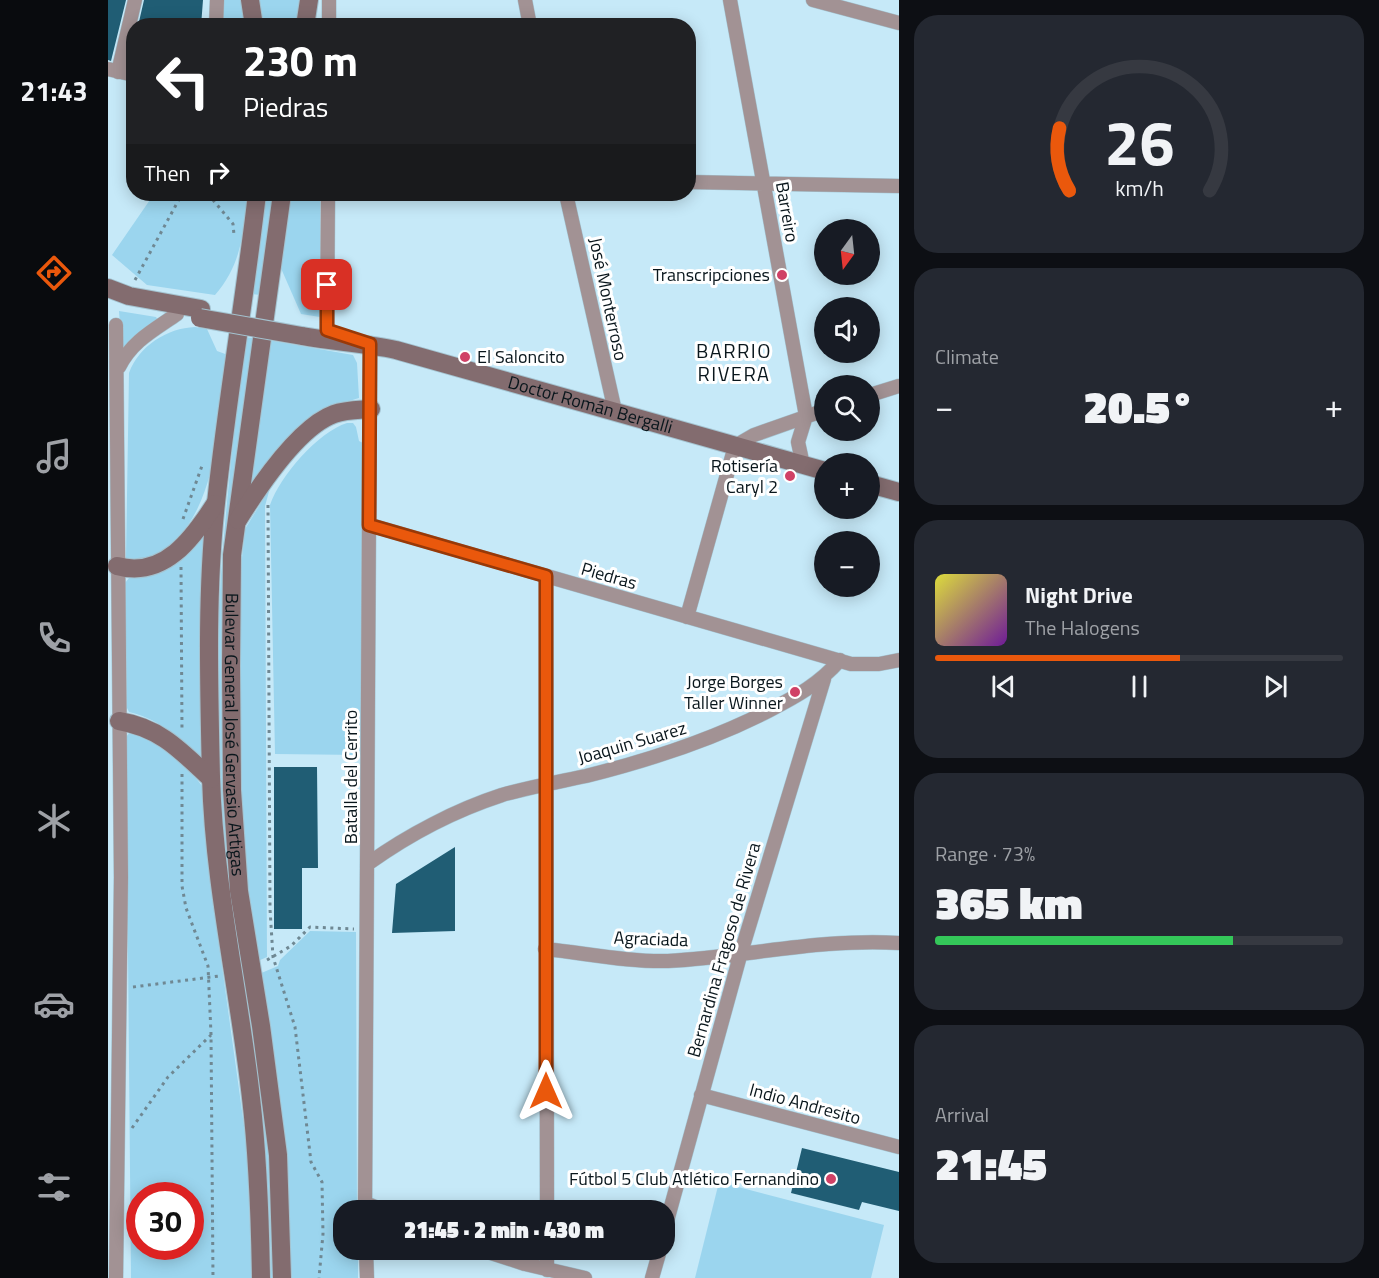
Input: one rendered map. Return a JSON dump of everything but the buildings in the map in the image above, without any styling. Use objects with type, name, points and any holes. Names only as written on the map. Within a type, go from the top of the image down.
[{"type":"main road","points":[[250,0],[253,18]]},
{"type":"main road","points":[[306,18],[309,0]]},
{"type":"main road","name":"Bulevar General José Gervasio Artigas","points":[[256,201],[216,502],[211,574],[211,779],[219,892],[251,1098],[260,1202],[261,1278]]},
{"type":"main road","name":"Bulevar General José Gervasio Artigas","points":[[281,201],[232,555],[232,790],[239,891],[261,1026],[278,1155],[282,1278]]},
{"type":"main road","points":[[108,288],[129,296],[200,313]]},
{"type":"main road","points":[[108,301],[177,314],[200,313]]},
{"type":"main road","name":"Doctor Román Bergalli","points":[[200,313],[303,332],[335,342],[362,343]]},
{"type":"main road","name":"Doctor Román Bergalli","points":[[303,332],[327,330],[362,343],[615,411],[814,468]]},
{"type":"main road","points":[[236,524],[283,458],[319,422],[335,414],[371,409]]},
{"type":"main road","points":[[880,487],[899,492]]},
{"type":"main road","points":[[113,566],[141,569],[172,556],[198,530],[216,502]]},
{"type":"main road","points":[[114,720],[148,728],[162,735],[211,779]]},
{"type":"street","points":[[129,18],[135,0]]},
{"type":"street","points":[[216,18],[217,0]]},
{"type":"street","points":[[328,0],[329,18]]},
{"type":"street","points":[[525,0],[528,18]]},
{"type":"street","name":"Barreiro","points":[[730,0],[806,416],[798,442],[803,465]]},
{"type":"street","points":[[813,0],[899,24]]},
{"type":"street","points":[[113,71],[126,29]]},
{"type":"street","points":[[696,182],[899,186]]},
{"type":"street","points":[[327,330],[328,201]]},
{"type":"street","name":"José Monterroso","points":[[569,201],[615,411]]},
{"type":"street","points":[[118,369],[136,342],[177,314]]},
{"type":"street","points":[[116,325],[118,369],[113,566],[113,1034],[117,1149],[112,1184],[116,1278]]},
{"type":"street","name":"Batalla del Cerrito","points":[[362,343],[371,409],[365,1200]]},
{"type":"street","points":[[880,392],[899,386]]},
{"type":"street","points":[[687,617],[735,446],[754,435],[814,413]]},
{"type":"street","name":"Piedras","points":[[369,525],[840,660]]},
{"type":"street","points":[[546,576],[547,1200]]},
{"type":"street","points":[[840,660],[879,664],[899,660]]},
{"type":"street","name":"Joaquin Suarez","points":[[369,863],[453,814],[500,796],[546,783],[625,766],[702,741],[778,706],[824,679],[840,660]]},
{"type":"street","name":"Bernardina Fragoso de Rivera","points":[[673,1200],[740,956],[824,679]]},
{"type":"street","name":"Agraciada","points":[[545,949],[664,961],[740,956],[824,944],[899,943]]},
{"type":"street","name":"Indio Andresito","points":[[701,1095],[899,1147]]},
{"type":"street","points":[[366,1260],[367,1278]]},
{"type":"street","points":[[514,1260],[585,1278]]},
{"type":"street","points":[[547,1260],[547,1270]]},
{"type":"street","points":[[652,1278],[657,1260]]},
{"type":"path","points":[[129,296],[139,271],[178,201]]},
{"type":"path","points":[[270,498],[270,909],[273,957],[295,1027],[311,1162],[322,1182],[323,1234],[319,1278]]},
{"type":"path","points":[[117,1149],[168,1077],[212,1034]]},
{"type":"shaded area","points":[[212,0],[241,0],[244,18],[212,18]]},
{"type":"shaded area","points":[[259,0],[300,0],[298,18],[262,18]]},
{"type":"shaded area","points":[[149,201],[247,201],[236,260],[231,272],[215,295],[147,285],[112,255]]},
{"type":"shaded area","points":[[264,201],[273,201],[260,295],[251,294]]},
{"type":"shaded area","points":[[288,201],[320,201],[320,317],[301,314],[280,266]]},
{"type":"shaded area","points":[[119,311],[156,317],[158,320],[122,351]]},
{"type":"shaded area","points":[[195,327],[207,329],[217,351],[228,355],[216,447],[209,479],[198,508],[182,533],[160,552],[131,562],[126,558],[129,373],[140,355],[155,340],[174,331]]},
{"type":"shaded area","points":[[245,337],[253,338],[234,476],[244,972],[271,1158],[275,1278],[271,1278],[265,1164],[227,882],[217,764],[217,642],[225,520]]},
{"type":"shaded area","points":[[268,340],[353,355],[357,363],[359,398],[323,409],[309,419],[250,486]]},
{"type":"shaded area","points":[[347,423],[353,423],[359,441],[363,443],[362,755],[275,754],[270,505],[282,481],[301,457],[324,436]]},
{"type":"shaded area","points":[[270,488],[265,506],[267,957],[258,961],[248,889],[241,790],[240,577],[245,529]]},
{"type":"shaded area","points":[[204,533],[202,758],[152,720],[129,712],[127,708],[125,583],[129,578],[161,571]]},
{"type":"shaded area","points":[[131,731],[151,737],[189,769],[202,786],[212,894],[247,1147],[252,1278],[131,1278],[131,1260],[204,1260],[204,1182],[130,1182],[126,737]]},
{"type":"shaded area","points":[[310,931],[356,932],[357,1200],[333,1200],[333,1260],[358,1260],[358,1278],[291,1278],[287,1174],[259,974],[278,966],[280,960]]},
{"type":"shaded area","points":[[719,1182],[884,1225],[871,1278],[695,1278]]},
{"type":"place","name":"Transcripciones","points":[[782,275]]},
{"type":"place","name":"El Saloncito","points":[[465,357]]},
{"type":"place","name":"Rotisería Caryl 2","points":[[790,476]]},
{"type":"place","name":"Jorge Borges Taller Winner","points":[[795,692]]},
{"type":"place","name":"Fútbol 5 Club Atlético Fernandino","points":[[831,1179]]},
{"type":"district","name":"BARRIO RIVERA","points":[[734,362]]},
{"type":"route","points":[[327,285],[327,330],[354,341],[370,344],[369,525],[546,576],[546,1091]]}]
